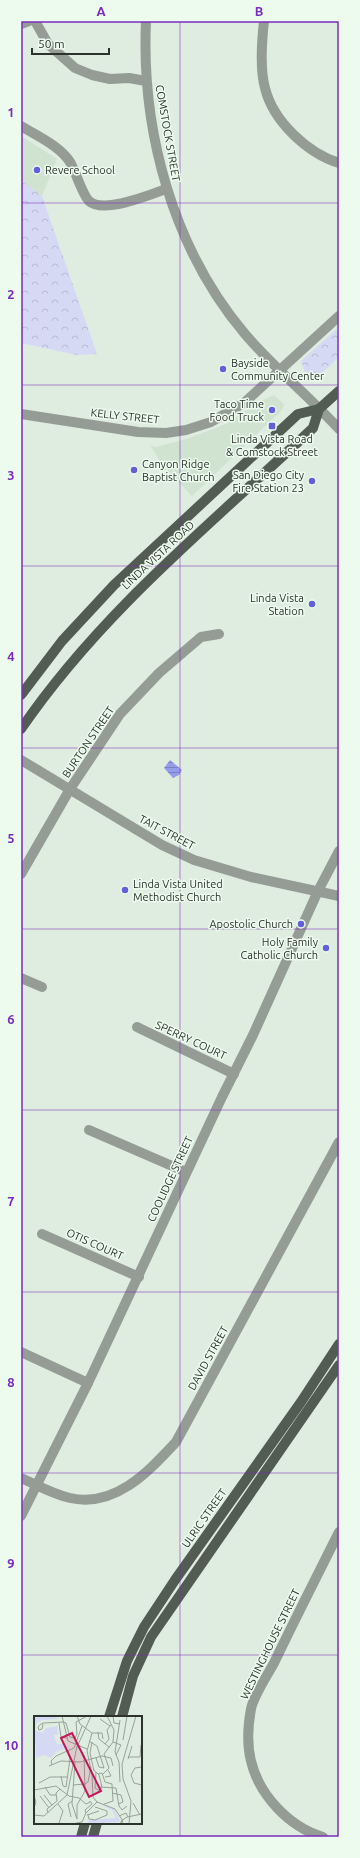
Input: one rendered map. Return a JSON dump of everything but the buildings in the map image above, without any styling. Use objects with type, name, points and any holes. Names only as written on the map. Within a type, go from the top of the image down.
[{"type":"main road","name":"LINDA VISTA ROAD","points":[[21,695],[82,619],[158,543],[298,414],[319,409],[339,391]]},
{"type":"main road","name":"LINDA VISTA ROAD","points":[[21,729],[67,667],[111,617],[166,563],[313,428],[319,409]]},
{"type":"main road","name":"ULRIC STREET","points":[[109,1716],[127,1661],[144,1627],[175,1580],[301,1402],[339,1344]]},
{"type":"main road","points":[[122,1716],[134,1676],[151,1637],[339,1366]]},
{"type":"main road","points":[[81,1837],[85,1824]]},
{"type":"main road","points":[[93,1837],[97,1824]]},
{"type":"street","points":[[21,24],[29,21]]},
{"type":"street","points":[[35,21],[48,44],[74,68],[110,80],[129,78],[146,81]]},
{"type":"street","name":"COMSTOCK STREET","points":[[146,21],[146,81],[160,164],[166,189],[185,236],[202,270],[220,300],[245,334],[339,429]]},
{"type":"street","points":[[264,21],[262,41],[265,88],[279,119],[304,145],[330,160],[339,163]]},
{"type":"street","points":[[21,126],[60,150],[70,162],[89,201],[100,206],[112,206],[166,189]]},
{"type":"street","name":"KELLY STREET","points":[[21,414],[138,432],[166,433],[186,430],[211,422],[244,403],[339,316]]},
{"type":"street","name":"BURTON STREET","points":[[21,874],[70,789],[120,714],[159,673],[202,637],[219,634]]},
{"type":"street","name":"TAIT STREET","points":[[21,760],[162,845],[194,860],[251,876],[339,896]]},
{"type":"street","name":"COOLIDGE STREET","points":[[21,1516],[88,1384],[139,1277],[186,1172],[234,1074],[318,891],[339,851]]},
{"type":"street","points":[[21,978],[42,987]]},
{"type":"street","name":"SPERRY COURT","points":[[137,1027],[234,1074]]},
{"type":"street","points":[[89,1130],[186,1172]]},
{"type":"street","name":"DAVID STREET","points":[[21,1478],[70,1498],[89,1500],[104,1498],[123,1490],[152,1468],[176,1442],[339,1142]]},
{"type":"street","name":"OTIS COURT","points":[[42,1234],[139,1277]]},
{"type":"street","points":[[21,1352],[88,1384]]},
{"type":"street","name":"WESTINGHOUSE STREET","points":[[323,1837],[313,1834],[294,1822],[277,1808],[261,1788],[251,1761],[249,1748],[251,1708],[339,1532]]},
{"type":"shaded area","name":"Revere School","points":[[21,136],[57,159],[42,196],[21,180]]},
{"type":"shaded area","points":[[274,395],[284,404],[282,410],[192,496],[163,466],[150,445],[156,447],[189,438],[226,424],[256,403]]},
{"type":"green space","points":[[21,180],[42,196],[97,354],[77,355],[21,343]]},
{"type":"green space","points":[[339,327],[339,357],[318,377],[305,372],[301,361]]},
{"type":"water","points":[[170,760],[182,770],[179,775],[173,778],[164,768]]},
{"type":"place","name":"Revere School","points":[[37,170]]},
{"type":"place","name":"Bayside Community Center","points":[[223,369]]},
{"type":"place","name":"Taco Time Food Truck","points":[[272,410]]},
{"type":"place","name":"Linda Vista Road & Comstock Street","points":[[272,426]]},
{"type":"place","name":"Canyon Ridge Baptist Church","points":[[134,470]]},
{"type":"place","name":"San Diego City Fire Station 23","points":[[312,481]]},
{"type":"place","name":"Linda Vista Station","points":[[312,604]]},
{"type":"place","name":"Linda Vista United Methodist Church","points":[[125,890]]},
{"type":"place","name":"Apostolic Church","points":[[301,924]]},
{"type":"place","name":"Holy Family Catholic Church","points":[[326,948]]}]
